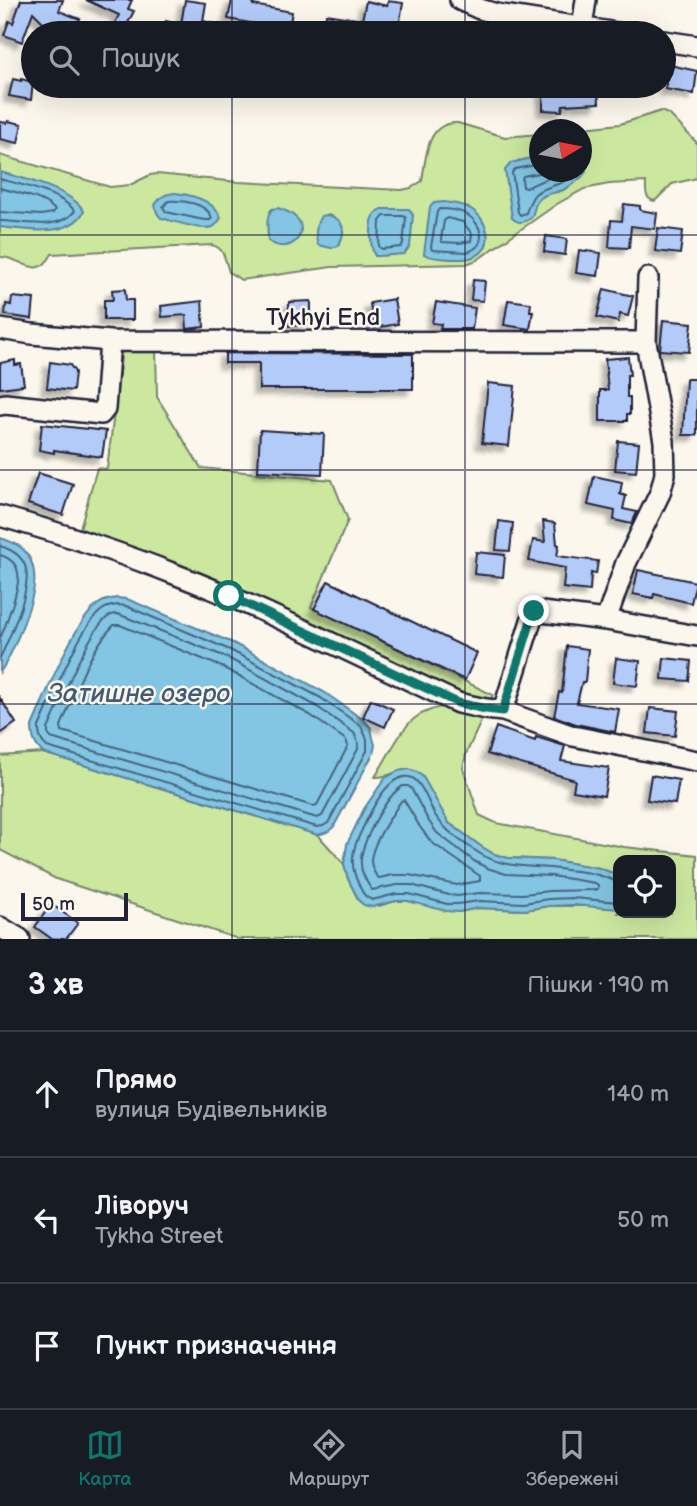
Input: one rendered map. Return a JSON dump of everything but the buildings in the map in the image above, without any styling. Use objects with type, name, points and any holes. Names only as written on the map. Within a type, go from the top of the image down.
[{"type":"street","points":[[460,0],[497,14],[543,21]]},
{"type":"street","points":[[583,21],[586,0]]},
{"type":"street","points":[[676,43],[697,46]]},
{"type":"street","points":[[606,620],[626,563],[660,493],[665,474],[664,441],[646,342],[648,278]]},
{"type":"street","name":"Tykhyi End","points":[[0,329],[110,341],[646,342]]},
{"type":"street","points":[[0,405],[101,414],[105,410],[110,341]]},
{"type":"street","points":[[0,516],[58,532],[229,596],[458,703],[503,711],[573,736],[697,761]]},
{"type":"street","points":[[503,711],[534,611],[697,636]]},
{"type":"street","points":[[0,927],[20,939]]},
{"type":"green space","points":[[661,111],[670,115],[697,143],[697,178],[672,184],[655,201],[647,196],[646,182],[609,184],[584,189],[557,204],[477,260],[466,264],[332,267],[241,280],[229,272],[222,252],[211,245],[52,254],[40,267],[0,257],[0,155],[110,187],[130,185],[157,174],[238,182],[402,190],[422,181],[427,152],[439,128],[458,123],[505,137],[529,135],[529,182],[592,182],[592,127],[620,124]]},
{"type":"green space","points":[[123,341],[156,348],[157,397],[201,468],[332,480],[348,520],[311,607],[493,695],[466,754],[463,768],[479,815],[496,823],[624,847],[697,855],[697,939],[238,939],[56,879],[0,850],[0,756],[43,753],[318,835],[344,864],[359,901],[379,906],[408,901],[459,912],[479,908],[525,910],[549,906],[613,906],[613,918],[676,918],[676,855],[613,855],[613,873],[553,860],[508,858],[482,847],[449,823],[417,772],[405,770],[375,777],[399,737],[415,718],[425,712],[457,703],[77,539],[97,468],[107,469]]},
{"type":"water","points":[[529,158],[529,182],[575,182],[539,199],[531,218],[519,222],[512,218],[505,170],[511,163]]},
{"type":"water","points":[[0,172],[58,191],[84,211],[78,220],[58,229],[0,227]]},
{"type":"water","points":[[175,193],[196,197],[208,203],[221,218],[208,228],[161,218],[155,205],[164,196]]},
{"type":"water","points":[[444,202],[468,207],[482,220],[487,241],[481,253],[462,259],[437,258],[424,254],[430,207],[434,203]]},
{"type":"water","points":[[278,208],[292,215],[301,228],[297,240],[285,246],[268,241],[268,216],[272,209]]},
{"type":"water","points":[[382,209],[409,209],[413,215],[410,246],[404,254],[375,256],[373,252],[372,222],[375,213]]},
{"type":"water","points":[[327,215],[340,222],[343,231],[338,246],[331,248],[318,245],[316,238],[319,219]]},
{"type":"water","points":[[0,538],[25,551],[31,562],[34,579],[26,617],[0,672]]},
{"type":"water","name":"Затишне озеро","points":[[117,598],[127,599],[233,643],[324,692],[365,721],[371,728],[375,745],[373,754],[333,828],[318,835],[40,750],[34,741],[32,726],[69,644],[97,605]]},
{"type":"water","points":[[409,769],[423,777],[449,823],[494,854],[508,858],[553,860],[613,873],[613,909],[573,905],[525,910],[479,908],[459,912],[408,901],[372,907],[364,905],[359,901],[348,879],[344,864],[347,844],[364,809],[385,778]]},
{"type":"route","points":[[229,596],[458,703],[503,711],[534,611]]}]
